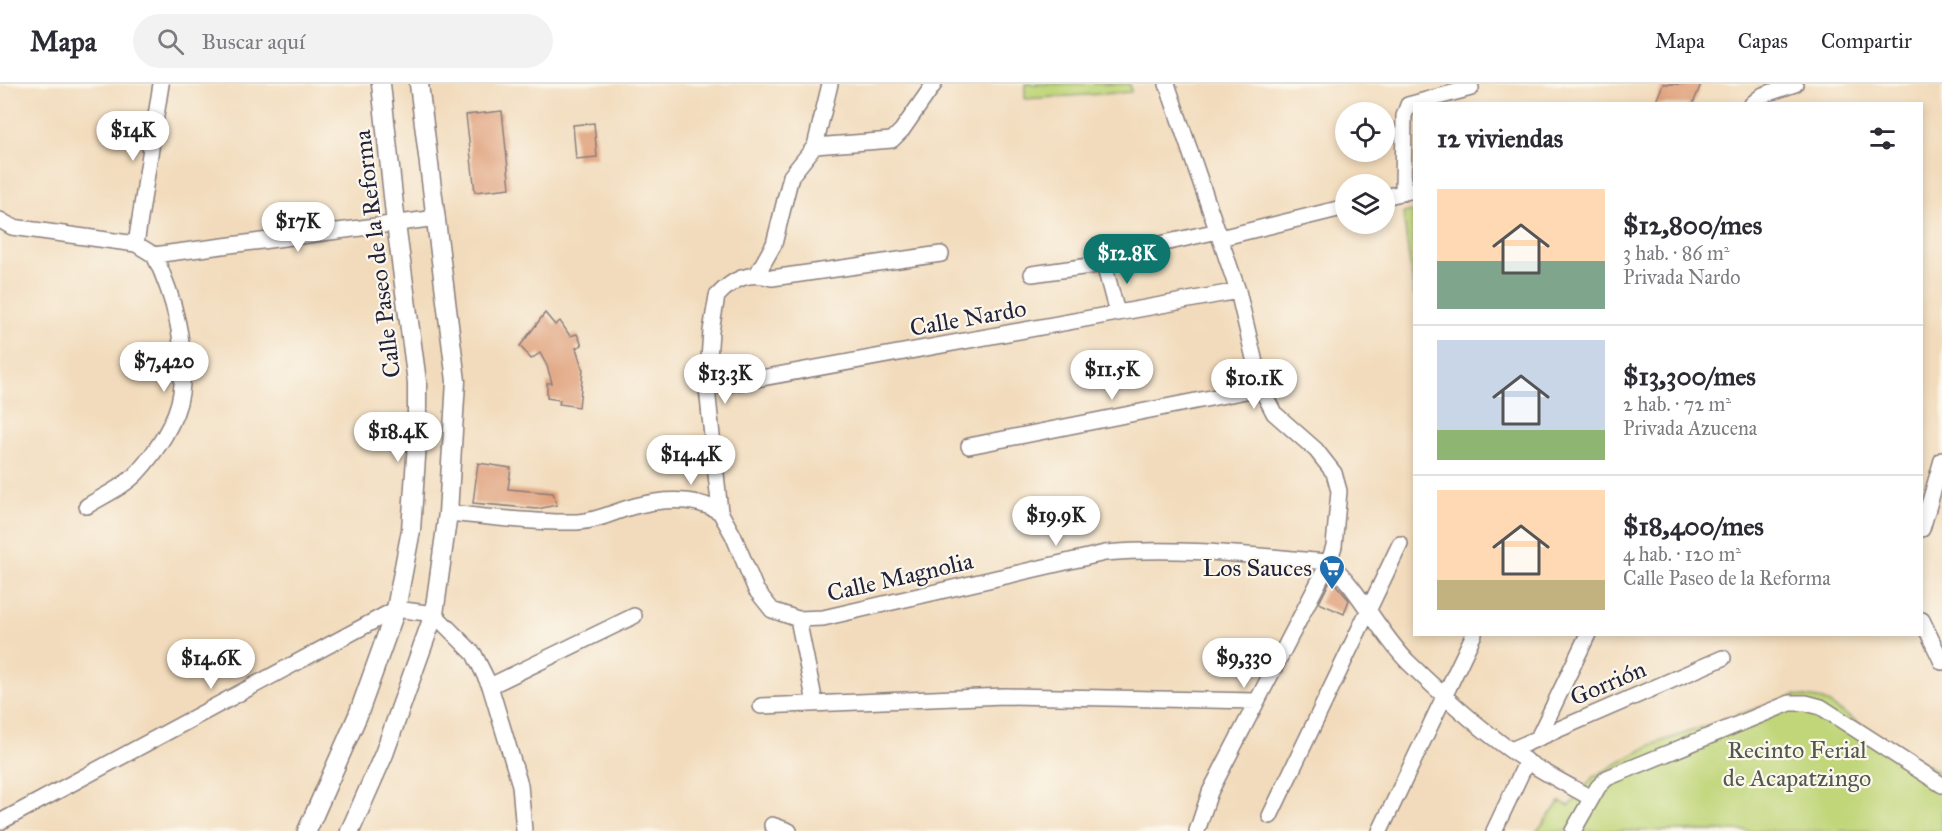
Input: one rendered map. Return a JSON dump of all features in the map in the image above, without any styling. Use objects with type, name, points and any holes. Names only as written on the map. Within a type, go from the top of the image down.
[{"type":"main road","name":"Calle Paseo de la Reforma","points":[[307,831],[358,715],[396,609],[411,530],[417,443],[417,382],[396,224],[381,84]]},
{"type":"main road","points":[[350,831],[384,754],[434,614],[448,513],[456,381],[419,84]]},
{"type":"street","points":[[136,244],[161,84]]},
{"type":"street","points":[[757,274],[774,244],[791,176],[814,146],[830,84]]},
{"type":"street","points":[[814,146],[892,140],[902,130],[934,84]]},
{"type":"street","points":[[1167,84],[1238,291],[1261,388],[1274,413],[1316,450],[1334,473],[1339,491],[1334,546],[1329,562],[1210,792],[1197,831]]},
{"type":"street","points":[[1754,102],[1763,95],[1795,84]]},
{"type":"street","points":[[1419,102],[1471,88]]},
{"type":"street","points":[[1409,191],[1404,116],[1408,105],[1413,104]]},
{"type":"street","points":[[1129,251],[1219,235],[1335,209]]},
{"type":"street","points":[[154,255],[437,218]]},
{"type":"street","points":[[0,220],[12,227],[136,244],[154,255],[170,286],[183,358],[181,395],[167,431],[136,474],[87,506]]},
{"type":"street","points":[[720,512],[707,388],[711,331],[717,297],[744,276],[757,274],[772,278],[941,254]]},
{"type":"street","points":[[1032,274],[1104,264],[1118,314]]},
{"type":"street","name":"Calle Nardo","points":[[707,388],[1238,291]]},
{"type":"street","points":[[969,446],[1261,388]]},
{"type":"street","points":[[1923,526],[1942,460]]},
{"type":"street","points":[[448,513],[578,522],[605,518],[634,506],[673,500],[707,504],[720,512]]},
{"type":"street","name":"Calle Magnolia","points":[[720,512],[734,535],[756,590],[772,610],[798,619],[824,618],[1105,553],[1131,550],[1329,562]]},
{"type":"street","points":[[1270,816],[1400,544]]},
{"type":"street","points":[[1329,562],[1359,593],[1381,631],[1408,661],[1445,695],[1511,750],[1591,798]]},
{"type":"street","points":[[0,822],[396,609],[434,614],[474,654],[490,686],[520,784],[525,831]]},
{"type":"street","points":[[490,686],[634,616]]},
{"type":"street","points":[[798,619],[814,703]]},
{"type":"street","points":[[1923,622],[1942,662]]},
{"type":"street","points":[[1380,831],[1473,636]]},
{"type":"street","points":[[1538,738],[1587,636]]},
{"type":"street","name":"Gorrión","points":[[1511,750],[1723,658]]},
{"type":"street","points":[[761,706],[1004,696],[1257,701]]},
{"type":"street","points":[[1573,831],[1591,798],[1607,778],[1790,704],[1806,703],[1821,707],[1942,784]]},
{"type":"street","points":[[1494,831],[1527,761]]},
{"type":"street","points":[[772,825],[789,831]]},
{"type":"green space","points":[[1025,84],[1130,84],[1131,92],[1025,99]]},
{"type":"green space","points":[[1413,211],[1413,288],[1403,213]]},
{"type":"green space","name":"Recinto Ferial de Acapatzingo","points":[[1795,695],[1823,700],[1942,774],[1942,831],[1537,831],[1560,802],[1570,806],[1593,777],[1651,745]]},
{"type":"building","points":[[1663,84],[1701,84],[1694,102],[1656,102]]},
{"type":"building","points":[[502,111],[510,188],[475,192],[466,115]]},
{"type":"building","points":[[594,123],[597,157],[576,159],[573,125]]},
{"type":"building","points":[[545,313],[555,325],[560,321],[570,336],[577,334],[582,345],[576,348],[583,370],[579,407],[559,404],[560,400],[547,398],[547,383],[552,383],[547,366],[540,353],[531,359],[520,346]]},
{"type":"building","points":[[478,463],[511,468],[508,489],[553,493],[557,505],[537,509],[473,503]]},
{"type":"building","name":"Los Sauces","points":[[1331,579],[1349,600],[1344,614],[1319,603]]},
{"type":"place","name":"Los Sauces","points":[[1332,591]]}]
